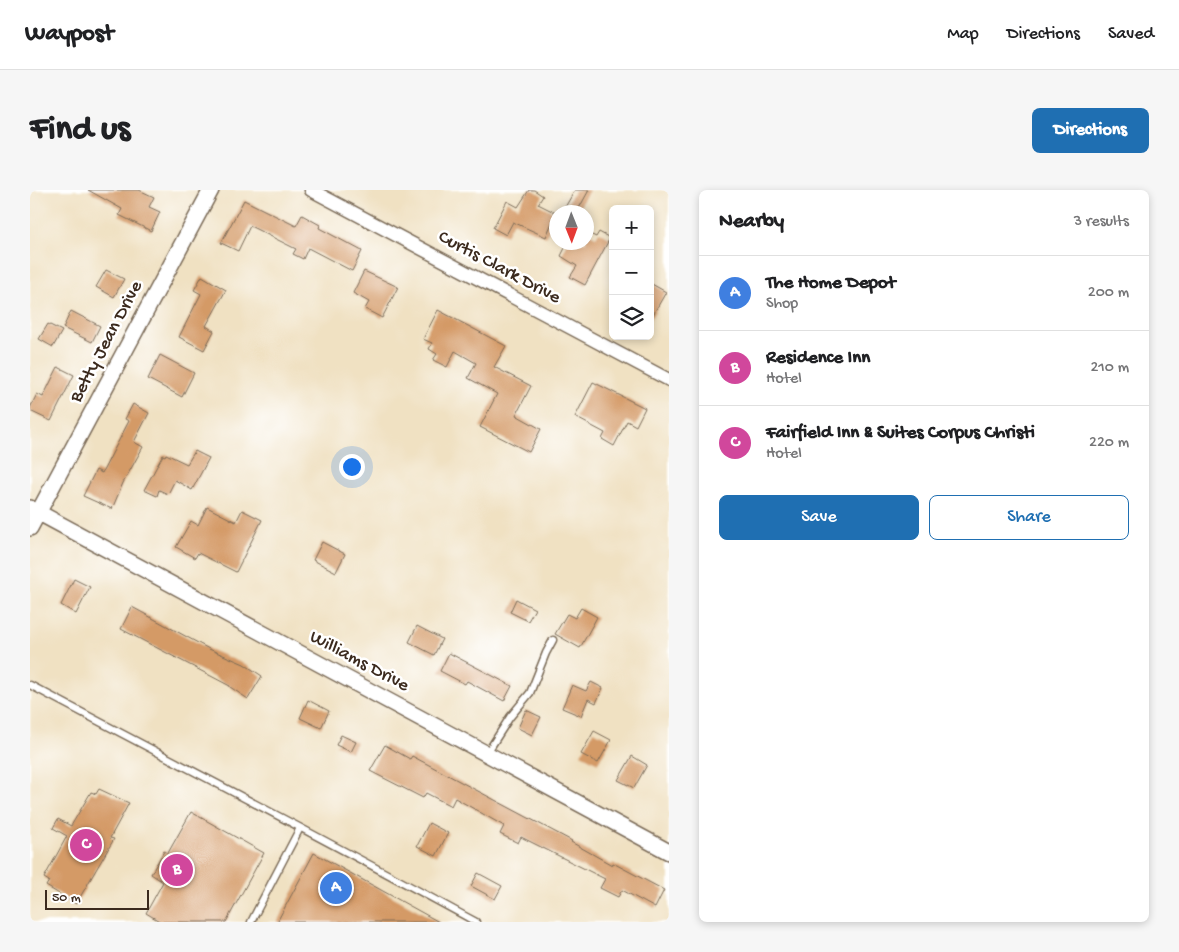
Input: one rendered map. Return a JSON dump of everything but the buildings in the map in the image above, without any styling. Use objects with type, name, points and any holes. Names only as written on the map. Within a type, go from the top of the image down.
[{"type":"street","name":"Betty Jean Drive","points":[[30,528],[34,510],[211,190]]},
{"type":"street","name":"Curtis Clark Drive","points":[[311,190],[669,380]]},
{"type":"street","name":"Williams Drive","points":[[34,510],[669,852]]},
{"type":"lane","points":[[486,754],[510,717],[530,693],[553,640]]},
{"type":"lane","points":[[30,685],[322,838],[476,922]]},
{"type":"lane","points":[[251,922],[300,828]]},
{"type":"place","name":"Fairfield Inn & Suites Corpus Christi","points":[[86,845]]},
{"type":"place","name":"Residence Inn","points":[[177,870]]},
{"type":"place","name":"The Home Depot","points":[[336,888]]}]
